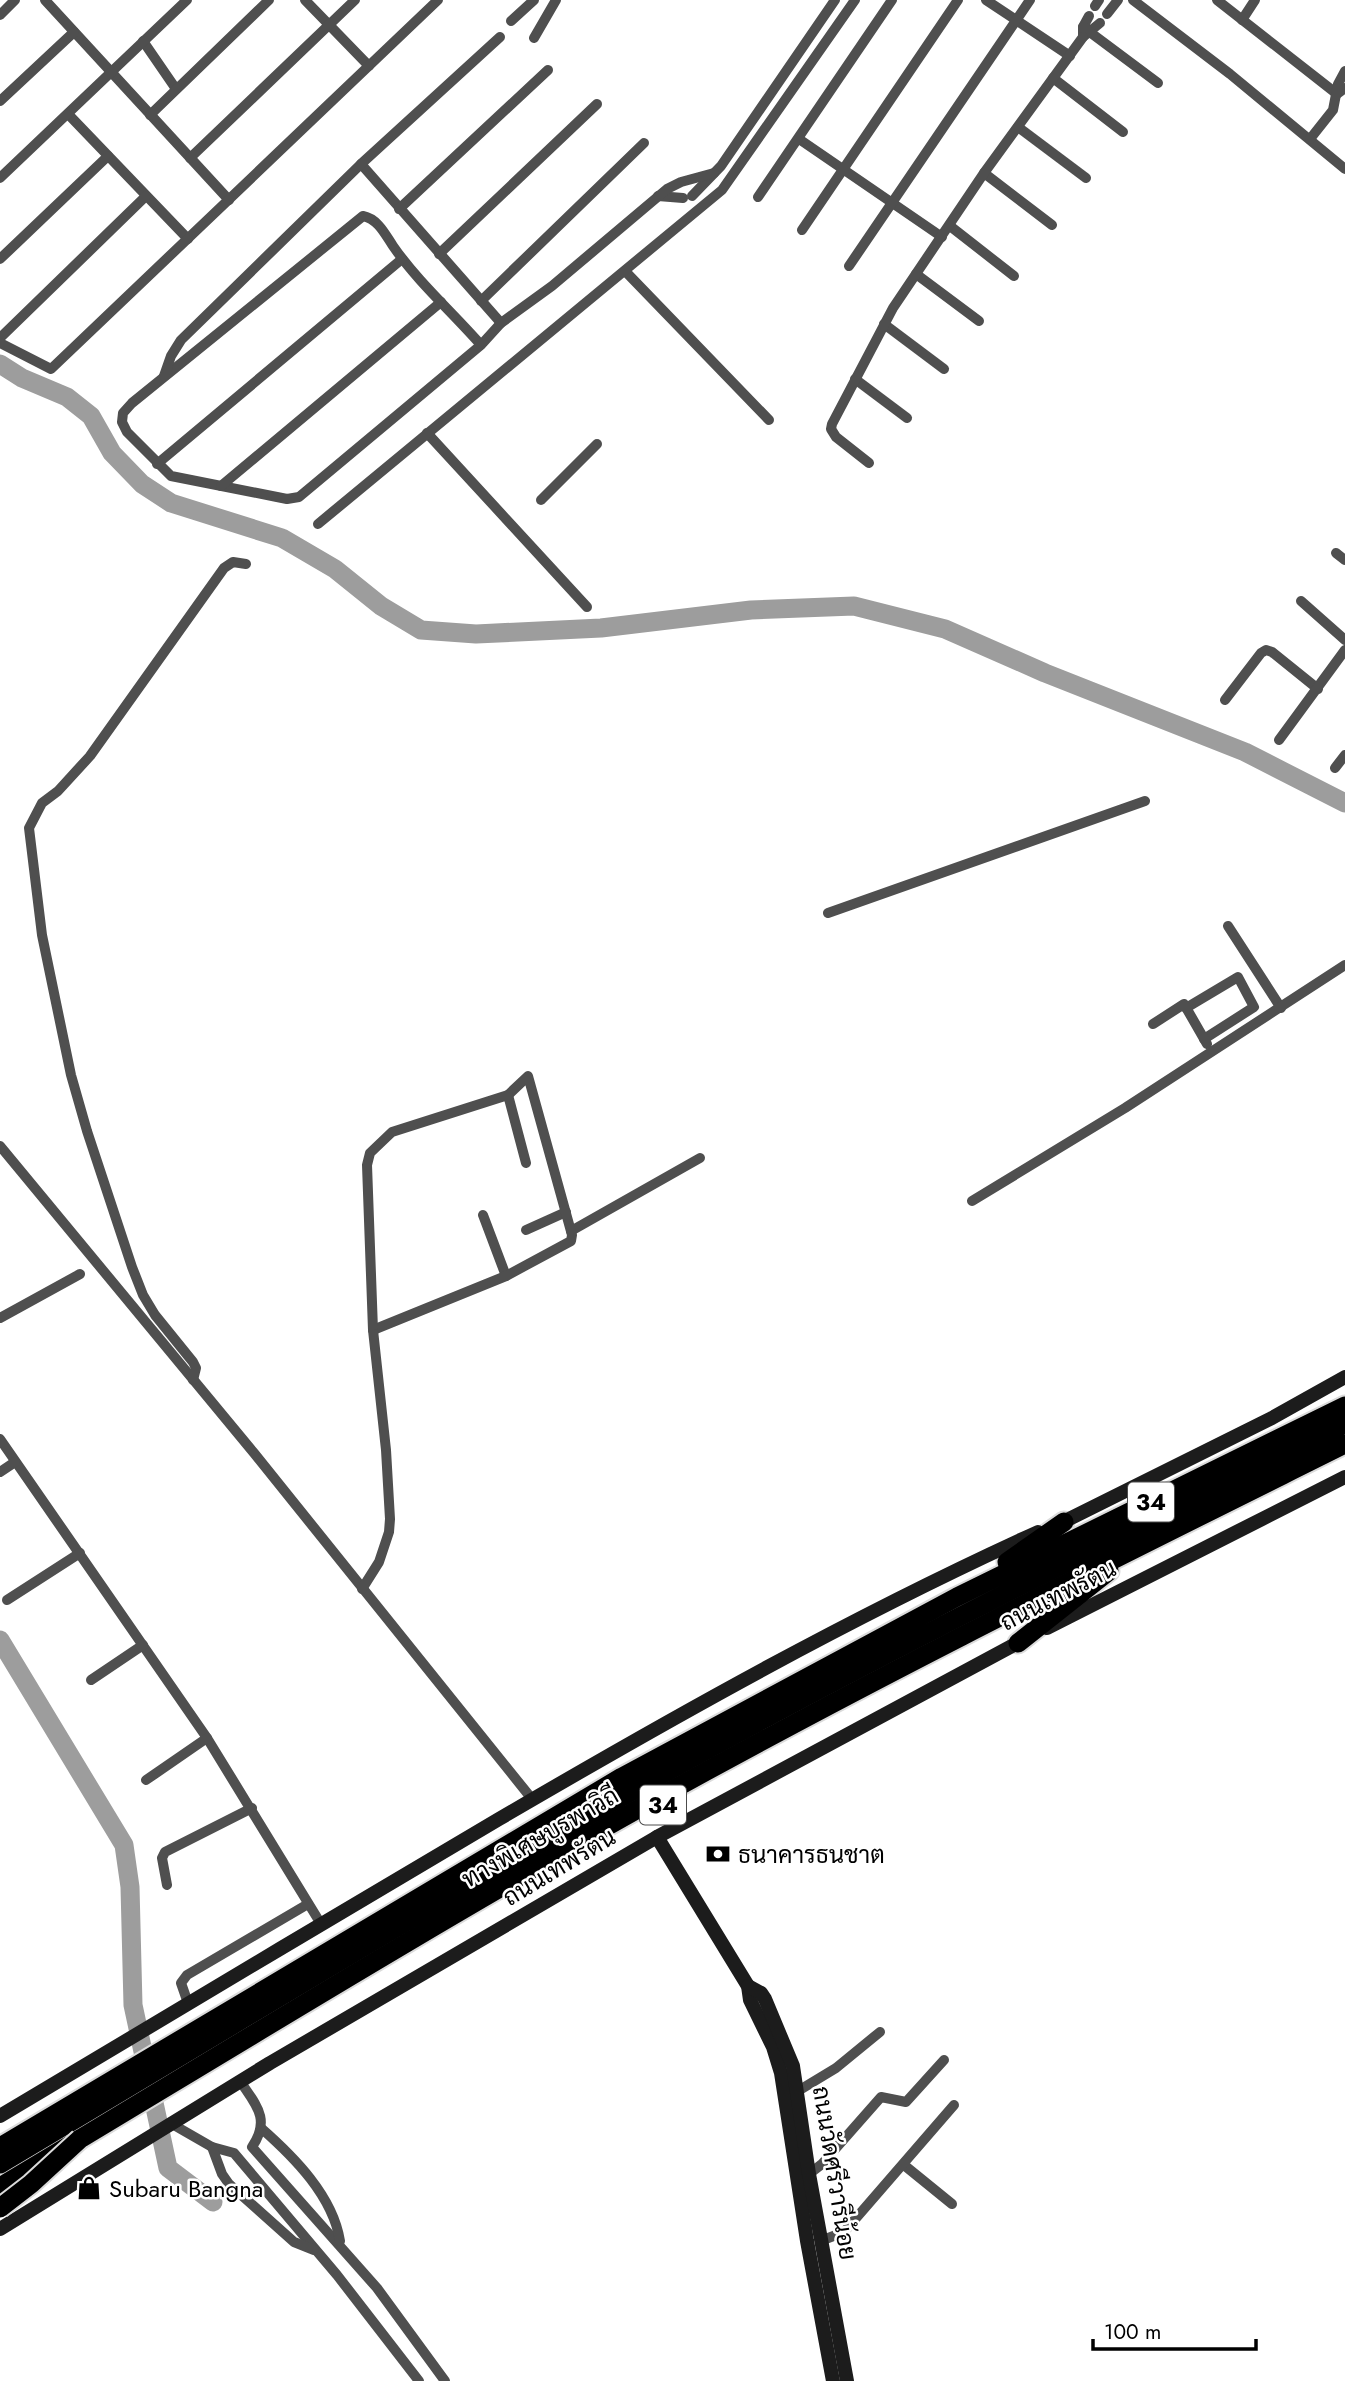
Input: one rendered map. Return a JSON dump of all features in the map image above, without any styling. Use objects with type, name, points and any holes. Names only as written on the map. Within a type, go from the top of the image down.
[{"type":"highway","name":"ถนนเทพรัตน","points":[[0,2147],[622,1777],[957,1597],[1345,1406]]},
{"type":"highway","name":"ทางพิเศษบูรพาวิถี","points":[[0,2187],[75,2131],[446,1898],[641,1787],[949,1621],[1345,1423]]},
{"type":"highway","name":"ทางพิเศษบูรพาวิถี","points":[[0,2164],[75,2131],[785,1728],[972,1630],[1345,1444]]},
{"type":"highway","name":"ถนนเทพรัตน","points":[[0,2194],[645,1814],[1112,1568],[1345,1452]]},
{"type":"highway","points":[[957,1597],[1064,1522]]},
{"type":"highway","points":[[1018,1643],[1112,1568]]},
{"type":"highway","points":[[0,2147],[75,2131]]},
{"type":"highway","points":[[0,2208],[31,2184],[75,2131]]},
{"type":"main road","name":"34","points":[[0,2116],[321,1924],[702,1703],[981,1558],[1064,1522],[1272,1418],[1345,1377]]},
{"type":"main road","points":[[1272,1418],[1345,1385]]},
{"type":"main road","name":"ถนนเทพรัตน","points":[[0,2229],[240,2081],[657,1837],[1018,1643],[1345,1477]]},
{"type":"main road","name":"ถนนวัดศรีวารีน้อย","points":[[657,1837],[748,1986],[750,2000],[773,2047],[781,2073],[807,2241],[833,2381]]},
{"type":"main road","name":"ถนนวัดศรีวารีน้อย","points":[[748,1986],[761,1993],[765,1999],[793,2066],[809,2174],[847,2381]]},
{"type":"street","points":[[0,15],[15,0]]},
{"type":"street","points":[[45,0],[229,200]]},
{"type":"street","points":[[0,178],[187,0]]},
{"type":"street","points":[[150,115],[269,0]]},
{"type":"street","points":[[305,0],[369,66]]},
{"type":"street","points":[[190,158],[355,0]]},
{"type":"street","points":[[146,196],[0,340],[51,369],[438,0]]},
{"type":"street","points":[[511,21],[534,0]]},
{"type":"street","points":[[534,38],[556,0]]},
{"type":"street","points":[[658,196],[687,197],[722,166],[835,0]]},
{"type":"street","points":[[318,524],[729,182],[855,0]]},
{"type":"street","points":[[758,197],[892,0]]},
{"type":"street","points":[[802,230],[958,0]]},
{"type":"street","points":[[986,0],[1070,56]]},
{"type":"street","points":[[849,265],[1030,0]]},
{"type":"street","points":[[1086,32],[1103,19],[1118,0]]},
{"type":"street","points":[[1133,0],[1230,74],[1345,169]]},
{"type":"street","points":[[1217,0],[1341,91]]},
{"type":"street","points":[[1242,20],[1255,0]]},
{"type":"street","points":[[869,463],[836,437],[831,429],[855,379],[884,324],[916,274],[984,173],[1086,32],[1094,7]]},
{"type":"street","points":[[0,101],[74,32]]},
{"type":"street","points":[[1086,32],[1158,83]]},
{"type":"street","points":[[163,378],[171,356],[181,340],[360,164],[500,37]]},
{"type":"street","points":[[143,41],[176,89]]},
{"type":"street","points":[[399,209],[548,70]]},
{"type":"street","points":[[1310,139],[1333,110],[1341,91],[1340,77],[1345,71]]},
{"type":"street","points":[[1053,78],[1123,132]]},
{"type":"street","points":[[439,254],[597,104]]},
{"type":"street","points":[[68,114],[188,239]]},
{"type":"street","points":[[1018,127],[1086,178]]},
{"type":"street","points":[[799,139],[942,237]]},
{"type":"street","points":[[481,301],[644,143]]},
{"type":"street","points":[[0,259],[108,156]]},
{"type":"street","points":[[360,164],[501,323]]},
{"type":"street","points":[[481,345],[402,259],[379,225],[363,216],[163,378],[123,413],[122,422],[127,432],[170,476],[288,499],[299,497],[481,345],[501,323],[552,286],[658,196],[681,182],[714,173]]},
{"type":"street","points":[[984,173],[1052,225]]},
{"type":"street","points":[[950,226],[1014,276]]},
{"type":"street","points":[[157,464],[402,259]]},
{"type":"street","points":[[625,271],[769,420]]},
{"type":"street","points":[[916,274],[979,321]]},
{"type":"street","points":[[221,486],[441,302]]},
{"type":"street","points":[[884,324],[944,369]]},
{"type":"street","points":[[855,379],[907,418]]},
{"type":"street","points":[[428,433],[587,607]]},
{"type":"street","points":[[541,500],[597,444]]},
{"type":"street","points":[[193,1380],[196,1373],[194,1362],[155,1315],[143,1295],[87,1132],[71,1075],[42,934],[29,828],[41,803],[58,791],[90,756],[224,568],[233,562],[246,564]]},
{"type":"street","points":[[1301,601],[1345,640]]},
{"type":"street","points":[[1226,700],[1266,650],[1318,689]]},
{"type":"street","points":[[1279,740],[1345,650]]},
{"type":"street","points":[[1335,768],[1345,755]]},
{"type":"street","points":[[828,913],[1145,801]]},
{"type":"street","points":[[1228,926],[1281,1008]]},
{"type":"street","points":[[972,1201],[1211,1053],[1345,965]]},
{"type":"street","points":[[1186,1008],[1238,977],[1254,1007],[1204,1039]]},
{"type":"street","points":[[1153,1024],[1184,1004],[1211,1053]]},
{"type":"street","points":[[362,1589],[379,1562],[389,1532],[390,1519],[386,1450],[373,1330],[367,1165],[370,1153],[392,1132],[508,1095],[528,1076],[571,1231],[571,1241],[506,1276],[373,1330]]},
{"type":"street","points":[[508,1095],[526,1163]]},
{"type":"street","points":[[0,1146],[532,1800]]},
{"type":"street","points":[[571,1231],[700,1158]]},
{"type":"street","points":[[526,1230],[566,1212]]},
{"type":"street","points":[[483,1215],[506,1276]]},
{"type":"street","points":[[0,1318],[80,1274]]},
{"type":"street","points":[[0,1439],[207,1738],[321,1924]]},
{"type":"street","points":[[0,1472],[15,1462]]},
{"type":"street","points":[[7,1600],[80,1553]]},
{"type":"street","points":[[91,1680],[143,1645]]},
{"type":"street","points":[[146,1780],[207,1738]]},
{"type":"street","points":[[167,1885],[162,1858],[165,1852],[252,1808]]},
{"type":"street","points":[[188,2003],[181,1983],[187,1975],[308,1905]]},
{"type":"street","points":[[798,2091],[836,2068],[880,2032]]},
{"type":"street","points":[[809,2174],[822,2164],[881,2097],[906,2102],[944,2060]]},
{"type":"street","points":[[172,2124],[212,2147],[234,2153],[253,2147],[260,2135],[262,2119],[258,2107],[240,2081]]},
{"type":"street","points":[[822,2240],[844,2232],[954,2105]]},
{"type":"street","points":[[261,2128],[296,2161],[312,2182],[335,2221],[340,2243]]},
{"type":"street","points":[[212,2147],[229,2185],[294,2242],[317,2251]]},
{"type":"street","points":[[253,2147],[377,2288],[439,2379]]},
{"type":"street","points":[[234,2153],[317,2251],[419,2381]]},
{"type":"street","points":[[904,2165],[952,2204]]},
{"type":"waterway","points":[[0,364],[22,378],[67,397],[91,416],[112,453],[142,484],[171,503],[282,538],[335,569],[381,606],[421,630],[476,634],[601,628],[751,610],[854,606],[945,629],[1045,673],[1245,752],[1345,803]]},
{"type":"waterway","points":[[0,1640],[124,1845],[130,1887],[133,2005],[168,2168],[213,2202]]},
{"type":"place","name":"ธนาคารธนชาต","points":[[718,1854]]},
{"type":"place","name":"Subaru Bangna","points":[[89,2188]]}]
